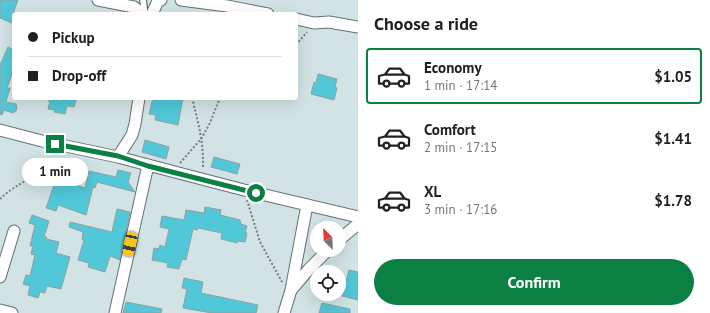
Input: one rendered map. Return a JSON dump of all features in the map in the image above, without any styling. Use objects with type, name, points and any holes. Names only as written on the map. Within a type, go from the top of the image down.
[{"type":"street","points":[[98,0],[134,7],[141,12]]},
{"type":"street","points":[[153,12],[158,1],[161,0]]},
{"type":"street","points":[[181,0],[258,12]]},
{"type":"street","points":[[298,19],[314,23],[328,22],[358,27]]},
{"type":"street","points":[[118,156],[132,135],[139,100]]},
{"type":"street","points":[[0,130],[95,153],[118,156],[148,166],[358,217]]},
{"type":"street","points":[[115,313],[148,166]]},
{"type":"street","points":[[284,313],[290,293],[307,205]]},
{"type":"street","points":[[346,234],[358,224]]},
{"type":"street","points":[[0,277],[14,231]]},
{"type":"street","points":[[290,293],[309,269],[321,257]]},
{"type":"street","points":[[0,310],[12,313]]},
{"type":"lane","points":[[143,0],[144,12]]},
{"type":"path","points":[[298,43],[314,23]]},
{"type":"path","points":[[193,100],[197,115],[203,154],[202,179]]},
{"type":"path","points":[[173,172],[201,139],[219,100]]},
{"type":"path","points":[[0,199],[5,194],[30,179],[59,166],[95,153]]},
{"type":"path","points":[[244,190],[260,242],[290,293]]},
{"type":"building","points":[[0,0],[18,0],[14,12],[12,12],[12,23],[0,18]]},
{"type":"building","points":[[8,47],[12,49],[12,74],[7,88],[10,88],[6,102],[16,104],[17,108],[13,113],[4,110],[2,115],[0,114],[0,65]]},
{"type":"building","points":[[318,74],[337,79],[335,87],[337,88],[334,100],[311,94]]},
{"type":"building","points":[[76,100],[74,107],[67,106],[65,114],[48,109],[50,101],[48,101]]},
{"type":"building","points":[[152,100],[183,100],[178,125],[155,120],[156,115],[149,114]]},
{"type":"building","points":[[145,140],[169,147],[166,159],[142,152]]},
{"type":"building","points":[[214,157],[240,164],[237,174],[211,167]]},
{"type":"building","points":[[118,170],[131,173],[128,182],[135,192],[97,182],[95,188],[93,187],[86,215],[58,205],[56,211],[46,208],[55,182],[64,185],[65,181],[85,188],[89,171],[116,177]]},
{"type":"building","points":[[205,207],[221,210],[220,215],[240,220],[241,224],[247,226],[245,242],[238,241],[237,243],[221,239],[222,233],[198,228],[197,230],[193,229],[186,260],[182,259],[179,269],[167,267],[168,263],[152,260],[154,248],[159,249],[160,245],[165,247],[169,229],[160,227],[162,216],[184,220],[186,210],[204,213]]},
{"type":"building","points":[[117,209],[130,212],[120,260],[110,256],[105,272],[88,267],[89,263],[78,260],[84,240],[82,240],[83,232],[69,227],[70,222],[112,232]]},
{"type":"building","points":[[32,215],[49,221],[44,237],[47,237],[46,239],[59,242],[56,253],[70,257],[61,289],[47,286],[45,293],[40,292],[38,298],[28,295],[30,286],[23,284],[26,275],[30,276],[35,255],[31,254],[33,246],[30,246],[35,225],[29,223]]},
{"type":"building","points":[[349,270],[358,272],[358,300],[346,297],[346,281]]},
{"type":"building","points":[[184,278],[203,282],[201,293],[258,305],[256,313],[212,313],[183,308],[187,289],[182,288]]},
{"type":"building","points":[[126,302],[162,309],[161,313],[123,313]]},
{"type":"building","points":[[322,303],[350,309],[350,313],[319,313]]},
{"type":"route","points":[[55,144],[95,153],[118,156],[148,166],[256,193]]}]
